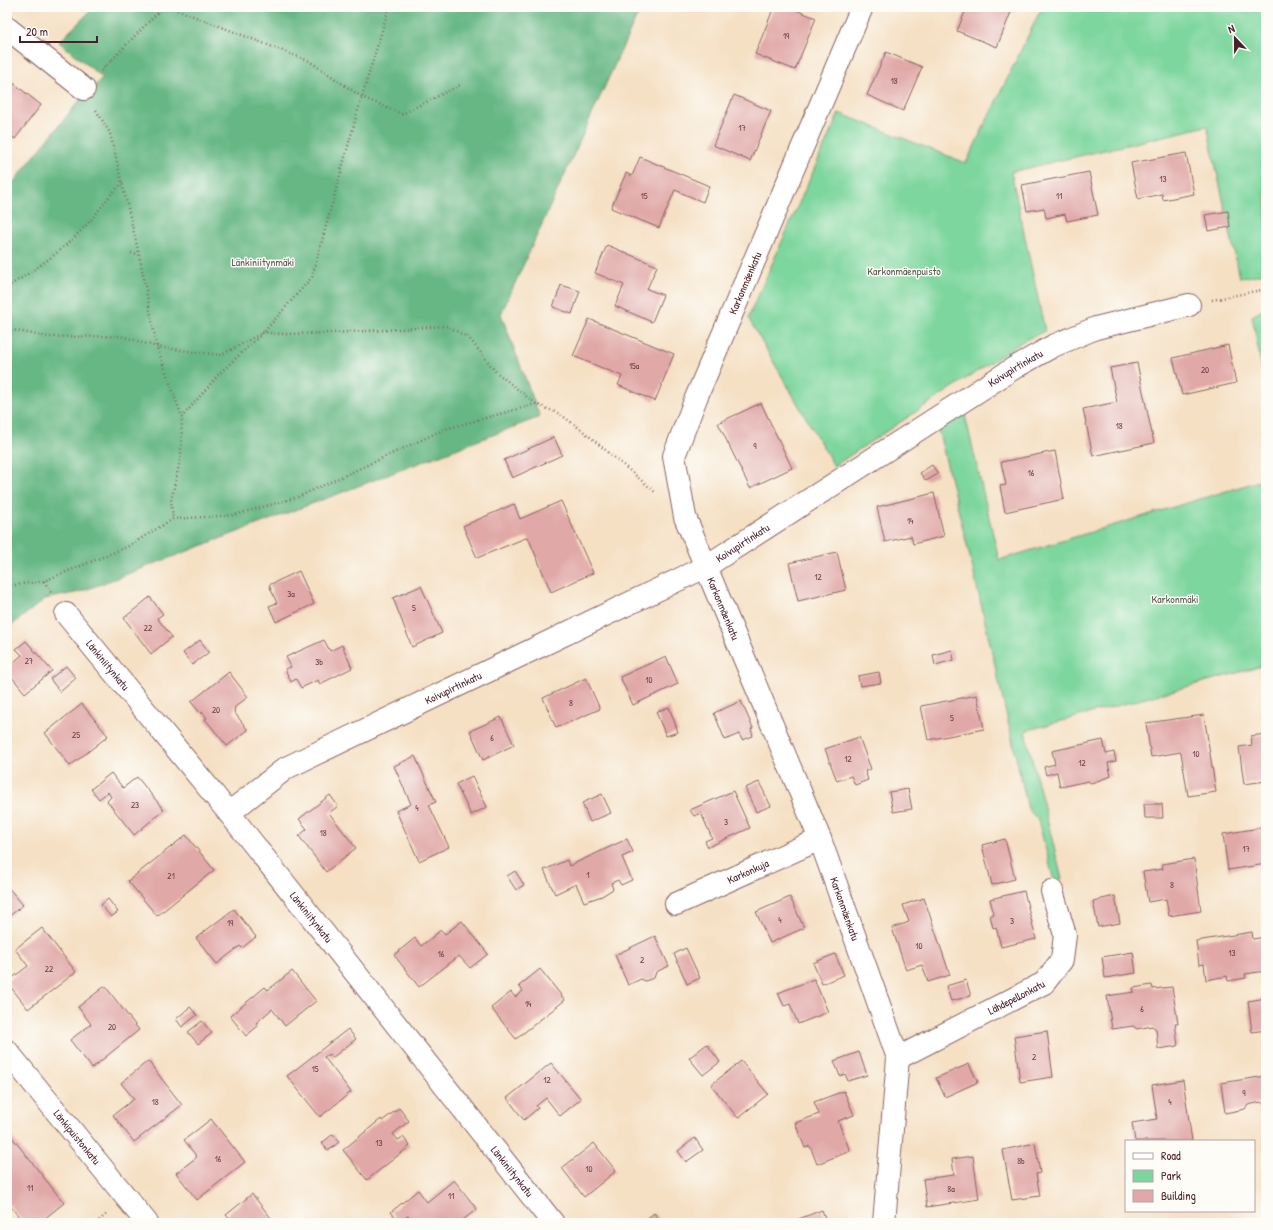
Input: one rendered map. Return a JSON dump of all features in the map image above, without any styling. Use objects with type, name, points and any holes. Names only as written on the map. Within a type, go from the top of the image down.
[{"type":"street","name":"Karkonmäenkatu","points":[[862,7],[696,398],[674,456],[685,517],[820,839],[898,1058],[884,1223]]},
{"type":"street","points":[[7,28],[84,89]]},
{"type":"street","name":"Koivupirtinkatu","points":[[229,812],[286,768],[706,567],[1014,368],[1053,346],[1096,328],[1189,304]]},
{"type":"street","name":"Länkiniitynkatu","points":[[66,614],[229,812],[553,1223]]},
{"type":"street","name":"Karkonkuja","points":[[676,904],[820,839]]},
{"type":"street","name":"Lähdepellonkatu","points":[[898,1058],[1044,983],[1062,960],[1065,935],[1052,891]]},
{"type":"street","name":"Länkipuistonkatu","points":[[7,1051],[147,1223]]},
{"type":"path","points":[[163,7],[84,89],[110,133],[139,254],[157,347],[182,417],[181,456],[171,501],[173,519]]},
{"type":"path","points":[[170,7],[309,61],[362,97],[402,114],[460,85]]},
{"type":"path","points":[[182,417],[220,373],[264,332],[312,277],[362,97],[389,7]]},
{"type":"path","points":[[7,287],[37,269],[59,251],[88,223],[110,194],[123,183]]},
{"type":"path","points":[[131,253],[139,254]]},
{"type":"path","points":[[1189,304],[1266,289]]},
{"type":"path","points":[[7,329],[48,337],[121,336],[157,347],[221,355],[264,332],[281,334],[333,333],[447,326],[469,338],[496,372],[536,404],[560,414],[583,431],[685,517]]},
{"type":"path","points":[[7,586],[44,581],[106,556],[127,547],[173,519],[234,516],[298,497],[445,429],[536,404]]},
{"type":"green space","name":"Länkiniitynmäki","points":[[94,7],[641,7],[501,314],[540,417],[80,592],[45,599],[7,629],[7,190],[78,102],[103,78],[59,42]]},
{"type":"green space","name":"Karkonmäenpuisto","points":[[1042,7],[1266,7],[1266,273],[1240,278],[1207,126],[1011,172],[1045,331],[1023,341],[834,466],[748,318],[839,113],[966,163]]},
{"type":"green space","points":[[1266,308],[1266,390],[1252,316]]},
{"type":"green space","name":"Karkonmäki","points":[[965,415],[999,560],[1266,479],[1266,665],[1025,731],[1062,879],[1054,881],[1038,820],[1028,809],[972,565],[938,429]]},
{"type":"building","points":[[774,7],[788,7],[816,18],[795,70],[755,54]]},
{"type":"building","points":[[967,7],[1013,7],[997,47],[957,31]]},
{"type":"building","points":[[886,52],[922,67],[903,111],[867,95]]},
{"type":"building","points":[[7,78],[41,105],[15,139],[7,133]]},
{"type":"building","points":[[734,95],[771,111],[750,161],[713,145]]},
{"type":"building","points":[[1186,153],[1194,194],[1163,200],[1162,194],[1138,199],[1131,163]]},
{"type":"building","points":[[640,157],[709,186],[703,202],[675,190],[659,228],[611,208],[626,173],[632,176]]},
{"type":"building","points":[[1089,172],[1098,215],[1067,221],[1065,214],[1046,218],[1044,208],[1027,211],[1022,185]]},
{"type":"building","points":[[1228,211],[1230,227],[1208,231],[1205,215]]},
{"type":"building","points":[[607,245],[657,266],[647,289],[663,295],[652,322],[615,306],[624,285],[595,273]]},
{"type":"building","points":[[561,285],[580,291],[572,314],[553,307]]},
{"type":"building","points":[[589,319],[674,354],[655,401],[618,385],[622,376],[573,356]]},
{"type":"building","points":[[1228,345],[1236,383],[1182,395],[1173,358]]},
{"type":"building","points":[[1137,363],[1154,443],[1093,456],[1083,409],[1117,402],[1110,368]]},
{"type":"building","points":[[761,403],[792,468],[750,488],[718,423]]},
{"type":"building","points":[[554,437],[562,455],[512,478],[504,460]]},
{"type":"building","points":[[1055,451],[1064,499],[1005,512],[1000,486],[1006,485],[1001,462]]},
{"type":"building","points":[[932,465],[938,474],[926,481],[920,473]]},
{"type":"building","points":[[934,493],[944,536],[913,544],[911,536],[885,542],[877,507]]},
{"type":"building","points":[[561,501],[593,573],[551,592],[528,537],[477,558],[463,526],[514,504],[520,519]]},
{"type":"building","points":[[837,552],[846,590],[798,601],[789,563]]},
{"type":"building","points":[[299,571],[314,604],[276,622],[269,606],[277,603],[269,585]]},
{"type":"building","points":[[421,586],[442,633],[412,647],[393,598]]},
{"type":"building","points":[[150,597],[163,614],[157,618],[172,637],[151,654],[124,618]]},
{"type":"building","points":[[200,640],[209,652],[192,665],[183,653]]},
{"type":"building","points":[[324,640],[330,651],[342,645],[352,668],[320,684],[318,680],[301,688],[296,679],[291,682],[285,669],[291,667],[286,657]]},
{"type":"building","points":[[26,641],[52,671],[25,693],[7,671],[7,668],[22,655],[16,649]]},
{"type":"building","points":[[952,650],[954,660],[935,665],[933,655]]},
{"type":"building","points":[[666,656],[678,684],[633,705],[620,677]]},
{"type":"building","points":[[66,666],[76,678],[60,692],[50,679]]},
{"type":"building","points":[[229,672],[248,697],[235,707],[234,712],[248,730],[227,746],[205,719],[207,718],[202,712],[201,714],[191,702]]},
{"type":"building","points":[[879,672],[881,683],[860,686],[858,676]]},
{"type":"building","points":[[586,678],[600,709],[556,728],[543,698]]},
{"type":"building","points":[[977,695],[984,729],[928,740],[921,706]]},
{"type":"building","points":[[741,701],[753,728],[751,729],[753,736],[742,740],[739,734],[725,740],[714,713]]},
{"type":"building","points":[[82,704],[108,736],[70,766],[45,733]]},
{"type":"building","points":[[669,707],[678,732],[666,736],[656,712]]},
{"type":"building","points":[[1204,715],[1216,792],[1188,796],[1181,752],[1151,757],[1146,723]]},
{"type":"building","points":[[501,717],[514,745],[483,760],[470,731]]},
{"type":"building","points":[[1266,734],[1266,781],[1244,784],[1239,747],[1252,745],[1251,736]]},
{"type":"building","points":[[859,737],[871,769],[865,771],[868,780],[855,785],[851,776],[837,781],[825,749]]},
{"type":"building","points":[[1103,740],[1106,754],[1114,752],[1116,761],[1108,763],[1111,776],[1091,783],[1088,781],[1060,787],[1057,772],[1046,775],[1044,767],[1055,764],[1052,751]]},
{"type":"building","points":[[415,756],[436,802],[429,805],[449,847],[419,861],[396,811],[411,804],[394,766]]},
{"type":"building","points":[[111,773],[123,788],[137,777],[164,810],[134,835],[107,801],[111,797],[108,792],[99,799],[91,789]]},
{"type":"building","points":[[472,776],[487,807],[471,815],[456,784]]},
{"type":"building","points":[[759,782],[771,806],[756,812],[745,788]]},
{"type":"building","points":[[908,789],[912,809],[893,812],[889,792]]},
{"type":"building","points":[[733,791],[750,828],[708,847],[705,841],[712,838],[701,813],[694,816],[690,810]]},
{"type":"building","points":[[602,794],[611,813],[590,822],[582,803]]},
{"type":"building","points":[[330,795],[338,806],[329,813],[356,848],[326,872],[299,836],[307,829],[299,819]]},
{"type":"building","points":[[1144,804],[1162,804],[1163,818],[1145,818]]},
{"type":"building","points":[[1266,827],[1266,864],[1228,870],[1223,834]]},
{"type":"building","points":[[186,835],[214,870],[157,916],[128,881]]},
{"type":"building","points":[[627,839],[633,852],[622,857],[632,880],[621,885],[618,880],[611,883],[613,889],[602,896],[584,902],[576,884],[555,894],[544,870],[567,860],[569,866]]},
{"type":"building","points":[[1005,839],[1015,879],[992,885],[982,845]]},
{"type":"building","points":[[1194,859],[1201,911],[1169,916],[1166,899],[1148,902],[1143,872],[1163,869],[1162,864]]},
{"type":"building","points":[[515,871],[524,885],[516,890],[507,876]]},
{"type":"building","points":[[7,886],[23,905],[7,918]]},
{"type":"building","points":[[1024,891],[1036,939],[1001,947],[996,927],[993,928],[990,915],[994,915],[990,899]]},
{"type":"building","points":[[1115,896],[1120,923],[1098,927],[1093,901]]},
{"type":"building","points":[[790,897],[804,928],[770,943],[756,912]]},
{"type":"building","points":[[924,898],[950,975],[928,982],[922,965],[906,970],[892,928],[909,922],[903,905]]},
{"type":"building","points":[[108,899],[118,912],[111,917],[101,905]]},
{"type":"building","points":[[234,909],[256,937],[242,948],[240,946],[217,964],[196,938]]},
{"type":"building","points":[[462,921],[488,954],[470,968],[459,956],[419,987],[394,955],[415,938],[421,946],[441,930],[445,934]]},
{"type":"building","points":[[42,928],[76,972],[28,1009],[7,982],[28,966],[15,949]]},
{"type":"building","points":[[1252,932],[1253,939],[1265,937],[1266,971],[1245,974],[1246,978],[1228,981],[1227,976],[1206,980],[1204,964],[1199,965],[1196,941]]},
{"type":"building","points":[[655,936],[669,966],[656,972],[654,978],[645,981],[641,979],[628,985],[615,955]]},
{"type":"building","points":[[686,948],[700,978],[687,984],[674,954]]},
{"type":"building","points":[[1133,952],[1136,973],[1105,978],[1102,957]]},
{"type":"building","points":[[835,954],[844,975],[822,984],[813,963]]},
{"type":"building","points":[[540,969],[565,1000],[516,1039],[491,1008],[511,992],[515,997],[523,991],[519,986]]},
{"type":"building","points":[[292,971],[316,1001],[285,1026],[272,1009],[256,1023],[258,1026],[246,1036],[230,1016],[265,987],[268,990]]},
{"type":"building","points":[[814,979],[828,1012],[798,1024],[790,1004],[784,1006],[778,993]]},
{"type":"building","points":[[966,980],[971,996],[951,1001],[946,986]]},
{"type":"building","points":[[1152,985],[1153,989],[1172,987],[1178,1023],[1175,1023],[1178,1046],[1158,1049],[1156,1029],[1152,1026],[1137,1029],[1133,1026],[1112,1029],[1107,996],[1134,992],[1133,988]]},
{"type":"building","points":[[105,986],[139,1030],[92,1068],[70,1040],[91,1024],[78,1007]]},
{"type":"building","points":[[1266,998],[1266,1030],[1252,1032],[1248,1001]]},
{"type":"building","points":[[190,1007],[197,1015],[182,1027],[176,1019]]},
{"type":"building","points":[[202,1021],[212,1033],[198,1044],[188,1032]]},
{"type":"building","points":[[348,1029],[356,1039],[332,1058],[329,1054],[324,1057],[351,1092],[320,1117],[287,1076]]},
{"type":"building","points":[[1047,1031],[1053,1077],[1020,1082],[1014,1036]]},
{"type":"building","points":[[707,1044],[720,1062],[703,1075],[689,1058]]},
{"type":"building","points":[[859,1052],[867,1075],[848,1081],[845,1074],[840,1076],[834,1061]]},
{"type":"building","points":[[148,1061],[182,1105],[134,1142],[113,1115],[134,1099],[121,1083]]},
{"type":"building","points":[[741,1061],[768,1094],[738,1118],[711,1085]]},
{"type":"building","points":[[551,1063],[581,1099],[560,1116],[546,1098],[536,1106],[538,1108],[524,1120],[507,1098]]},
{"type":"building","points":[[969,1064],[978,1082],[945,1097],[936,1078]]},
{"type":"building","points":[[1266,1076],[1266,1106],[1261,1102],[1248,1105],[1245,1109],[1225,1113],[1221,1083]]},
{"type":"building","points":[[1183,1080],[1192,1140],[1135,1140],[1132,1123],[1157,1119],[1152,1085]]},
{"type":"building","points":[[844,1091],[854,1115],[838,1121],[850,1151],[817,1164],[810,1146],[805,1148],[795,1123],[819,1114],[814,1102]]},
{"type":"building","points":[[399,1108],[409,1121],[393,1134],[398,1140],[403,1137],[410,1146],[367,1180],[343,1150],[381,1119],[382,1121]]},
{"type":"building","points":[[211,1119],[245,1162],[197,1200],[176,1173],[197,1157],[184,1140]]},
{"type":"building","points":[[7,1131],[64,1203],[39,1223],[24,1223],[7,1202]]},
{"type":"building","points":[[333,1134],[339,1142],[328,1151],[322,1143]]},
{"type":"building","points":[[695,1138],[703,1150],[686,1162],[678,1151]]},
{"type":"building","points":[[594,1143],[616,1171],[584,1197],[562,1168]]},
{"type":"building","points":[[1035,1143],[1040,1173],[1036,1174],[1040,1196],[1012,1200],[1003,1150]]},
{"type":"building","points":[[973,1156],[979,1199],[927,1207],[923,1179],[954,1175],[952,1159]]},
{"type":"building","points":[[454,1180],[477,1209],[459,1223],[414,1223],[408,1216],[399,1222],[391,1212],[418,1190],[427,1202]]},
{"type":"building","points":[[252,1194],[275,1223],[233,1223],[226,1215]]},
{"type":"building","points":[[822,1210],[827,1223],[791,1222]]},
{"type":"building","points":[[654,1213],[662,1223],[641,1223]]}]
